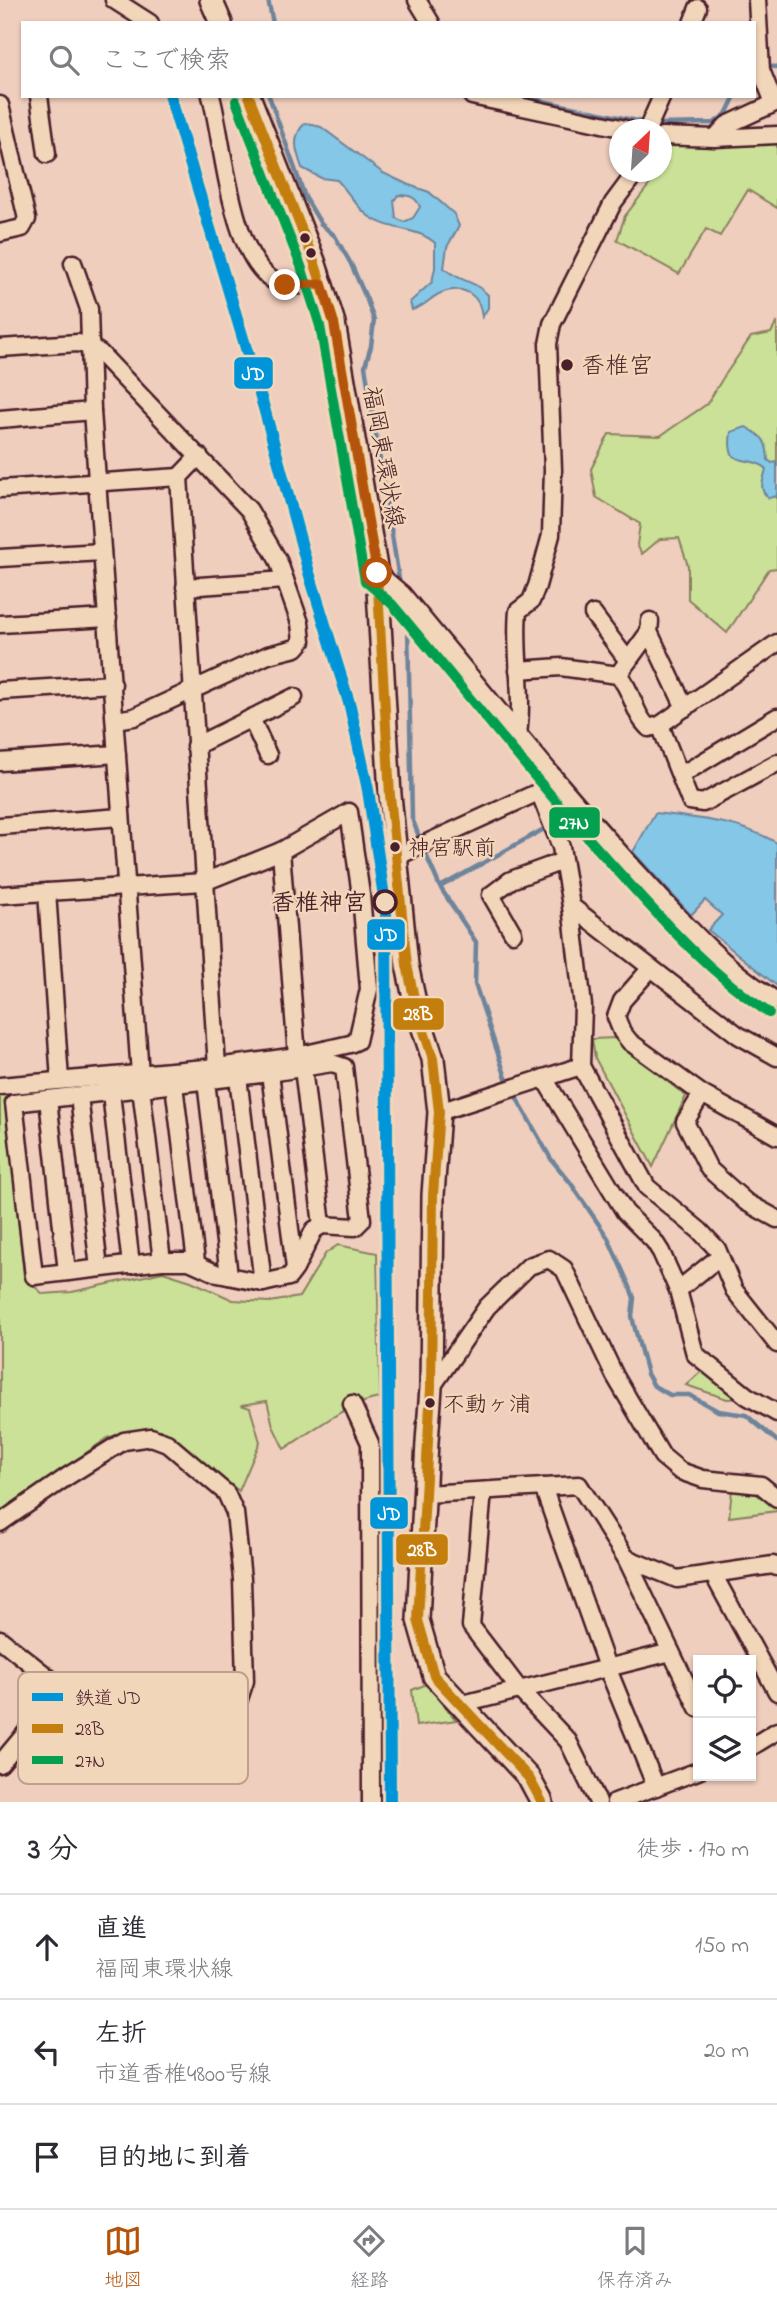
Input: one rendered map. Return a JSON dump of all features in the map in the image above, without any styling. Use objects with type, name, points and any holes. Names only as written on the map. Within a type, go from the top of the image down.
[{"type":"main road","points":[[211,0],[220,21]]},
{"type":"main road","name":"福岡東環状線","points":[[250,98],[322,284],[334,323],[377,573],[390,794],[407,965],[416,1007],[433,1059],[439,1112],[433,1195],[431,1388],[418,1620],[434,1676],[459,1705],[500,1744],[528,1777],[542,1802]]},
{"type":"street","points":[[417,0],[430,21]]},
{"type":"street","points":[[715,138],[727,125],[776,102],[761,70],[757,0]]},
{"type":"street","points":[[116,1],[146,21]]},
{"type":"street","points":[[39,98],[47,154]]},
{"type":"street","points":[[211,98],[228,181],[245,246],[256,266],[270,279],[285,285],[322,284]]},
{"type":"street","points":[[481,98],[609,125]]},
{"type":"street","points":[[652,119],[661,98]]},
{"type":"street","points":[[0,105],[27,219],[22,228],[0,233]]},
{"type":"street","points":[[672,136],[715,138],[777,135]]},
{"type":"street","points":[[518,734],[521,714],[516,639],[518,611],[531,601],[551,535],[553,470],[548,344],[552,324],[613,203],[629,182]]},
{"type":"street","points":[[74,263],[89,309],[92,411],[141,1081],[162,1261]]},
{"type":"street","points":[[0,348],[78,343],[89,346],[108,360],[249,510],[278,560],[300,623],[302,641],[296,648],[268,655],[134,717],[116,720]]},
{"type":"street","points":[[0,419],[92,411]]},
{"type":"street","points":[[0,489],[179,477],[199,456]]},
{"type":"street","points":[[179,477],[217,1067]]},
{"type":"street","points":[[0,558],[102,552]]},
{"type":"street","points":[[377,573],[402,594],[558,783],[699,939],[777,1001]]},
{"type":"street","points":[[185,587],[285,580]]},
{"type":"street","points":[[593,614],[628,661]]},
{"type":"street","points":[[0,624],[108,618]]},
{"type":"street","points":[[618,675],[649,627],[685,708]]},
{"type":"street","points":[[518,670],[561,667],[618,675],[624,681],[641,720],[649,727],[660,725],[777,643]]},
{"type":"street","points":[[0,691],[113,684]]},
{"type":"street","points":[[195,746],[294,697]]},
{"type":"street","points":[[681,775],[777,717]]},
{"type":"street","points":[[251,718],[268,755]]},
{"type":"street","points":[[660,725],[691,801],[702,803],[777,763]]},
{"type":"street","points":[[0,762],[117,754]]},
{"type":"street","points":[[396,857],[558,783]]},
{"type":"street","points":[[539,792],[561,847],[571,906],[583,1006],[581,1066],[648,1187],[718,1249],[734,1290],[777,1344]]},
{"type":"street","points":[[0,895],[204,882],[281,851],[349,812],[361,895],[369,989],[357,1041],[270,1073],[174,1085],[141,1081],[60,1080],[7,1086]]},
{"type":"street","points":[[0,826],[121,817]]},
{"type":"street","points":[[281,851],[300,1062],[321,1225]]},
{"type":"street","points":[[513,933],[491,895],[511,880],[564,861]]},
{"type":"street","points":[[47,892],[60,1080]]},
{"type":"street","points":[[571,906],[738,1035],[777,1057]]},
{"type":"street","points":[[652,968],[622,1001],[616,1017],[622,1032],[630,1042],[702,1094],[777,1136]]},
{"type":"street","points":[[300,1062],[332,1063],[344,1067],[362,1220],[355,1227],[321,1225],[314,1230],[289,1277],[263,1283],[218,1274],[196,1262],[162,1261],[34,1276],[14,1103],[111,1093],[141,1081],[217,1067],[300,1062]]},
{"type":"street","points":[[439,1112],[581,1066]]},
{"type":"street","points":[[270,1073],[295,1269]]},
{"type":"street","points":[[238,1077],[263,1283]]},
{"type":"street","points":[[544,1078],[625,1212],[661,1252],[678,1290],[695,1354],[747,1396],[777,1413]]},
{"type":"street","points":[[206,1081],[229,1276]]},
{"type":"street","points":[[174,1085],[196,1262]]},
{"type":"street","points":[[7,1086],[26,1101]]},
{"type":"street","points":[[111,1093],[131,1265]]},
{"type":"street","points":[[702,1094],[685,1122],[709,1169],[746,1202],[777,1219]]},
{"type":"street","points":[[79,1096],[99,1268]]},
{"type":"street","points":[[48,1099],[67,1272]]},
{"type":"street","points":[[431,1388],[487,1307],[529,1266],[549,1259],[564,1269],[615,1376],[662,1456],[680,1471],[703,1479],[761,1485],[777,1498]]},
{"type":"street","points":[[678,1290],[713,1262],[721,1259]]},
{"type":"street","points":[[352,1404],[370,1443],[371,1802]]},
{"type":"street","points":[[0,1523],[124,1441],[151,1437],[167,1443],[226,1493],[232,1502],[243,1606],[245,1672]]},
{"type":"street","points":[[425,1494],[579,1485],[626,1558],[693,1698]]},
{"type":"street","points":[[543,1487],[607,1667],[656,1787]]},
{"type":"street","points":[[483,1492],[471,1626],[519,1689],[568,1741],[598,1802]]},
{"type":"street","points":[[626,1558],[677,1578],[773,1565],[777,1567]]},
{"type":"street","points":[[713,1574],[777,1692]]},
{"type":"street","points":[[0,1639],[41,1672]]},
{"type":"street","points":[[459,1705],[671,1652]]},
{"type":"street","points":[[756,1743],[777,1731]]},
{"type":"street","points":[[0,1764],[18,1742]]},
{"type":"street","points":[[615,1802],[693,1774]]},
{"type":"green space","points":[[777,140],[777,208],[748,190],[720,236],[706,229],[679,274],[617,240],[625,216],[651,182],[672,182],[672,146]]},
{"type":"green space","points":[[777,322],[777,568],[769,569],[727,633],[688,599],[688,566],[679,538],[660,539],[642,554],[637,545],[640,524],[596,497],[591,469],[609,434],[660,436],[707,404],[751,337],[771,333]]},
{"type":"green space","points":[[615,1038],[686,1096],[653,1167],[595,1058],[592,1039]]},
{"type":"green space","points":[[6,1093],[24,1277],[43,1294],[72,1292],[163,1272],[233,1300],[270,1302],[299,1297],[326,1253],[338,1245],[377,1253],[380,1398],[343,1411],[284,1449],[273,1426],[267,1401],[241,1405],[250,1408],[260,1442],[239,1491],[159,1430],[109,1437],[0,1513],[0,1094]]},
{"type":"green space","points":[[704,1369],[746,1398],[727,1399],[686,1385]]},
{"type":"green space","points":[[732,1490],[760,1491],[777,1505],[777,1511],[729,1517]]},
{"type":"green space","points":[[427,1684],[456,1720],[416,1726],[412,1690]]},
{"type":"water","points":[[305,123],[321,127],[383,173],[429,192],[454,214],[459,226],[447,247],[444,268],[478,286],[488,295],[488,308],[482,317],[474,297],[456,290],[437,295],[412,310],[410,302],[432,282],[435,243],[420,234],[378,221],[362,210],[337,180],[321,178],[302,168],[296,144]],"holes":[[[398,195],[414,198],[420,207],[413,218],[404,222],[396,218],[394,201]]]},
{"type":"water","points":[[746,427],[763,440],[768,460],[777,462],[777,496],[769,498],[763,491],[766,468],[735,457],[731,452],[731,432]]},
{"type":"water","points":[[655,813],[733,825],[777,843],[777,986],[708,930],[722,915],[705,900],[691,915],[633,852]]},
{"type":"waterway","points":[[268,0],[273,21]]},
{"type":"waterway","points":[[764,66],[777,67]]},
{"type":"waterway","points":[[270,98],[305,197],[321,224],[335,236],[351,264],[374,320],[365,366],[400,585]]},
{"type":"waterway","points":[[528,98],[628,119]]},
{"type":"waterway","points":[[672,124],[714,123],[726,114],[734,98]]},
{"type":"waterway","points":[[403,604],[408,627],[412,818],[421,842]]},
{"type":"waterway","points":[[440,887],[544,829]]},
{"type":"waterway","points":[[424,850],[440,887],[476,942],[475,984],[507,1081],[551,1159],[608,1238],[630,1287],[634,1298],[634,1325],[647,1374],[654,1386],[670,1395],[689,1395],[718,1411],[746,1415],[777,1441]]},
{"type":"rail line","name":"JD","points":[[171,98],[350,706],[368,790],[386,910],[390,1802]]},
{"type":"transit line","name":"28B","points":[[250,98],[314,261],[334,323],[377,573],[390,795],[407,965],[416,1007],[433,1059],[439,1112],[433,1195],[431,1388],[418,1620],[434,1676],[529,1778],[542,1802]]},
{"type":"transit line","name":"27N","points":[[236,101],[301,266],[320,326],[365,581],[392,604],[586,836],[651,907],[707,964],[769,1013]]},
{"type":"place","name":"香椎宮","points":[[567,365]]},
{"type":"place","name":"神宮駅前","points":[[395,847]]},
{"type":"place","name":"香椎神宮","points":[[385,902]]},
{"type":"place","name":"不動ヶ浦","points":[[430,1403]]},
{"type":"route","points":[[285,285],[322,284],[334,323],[377,573]]}]
